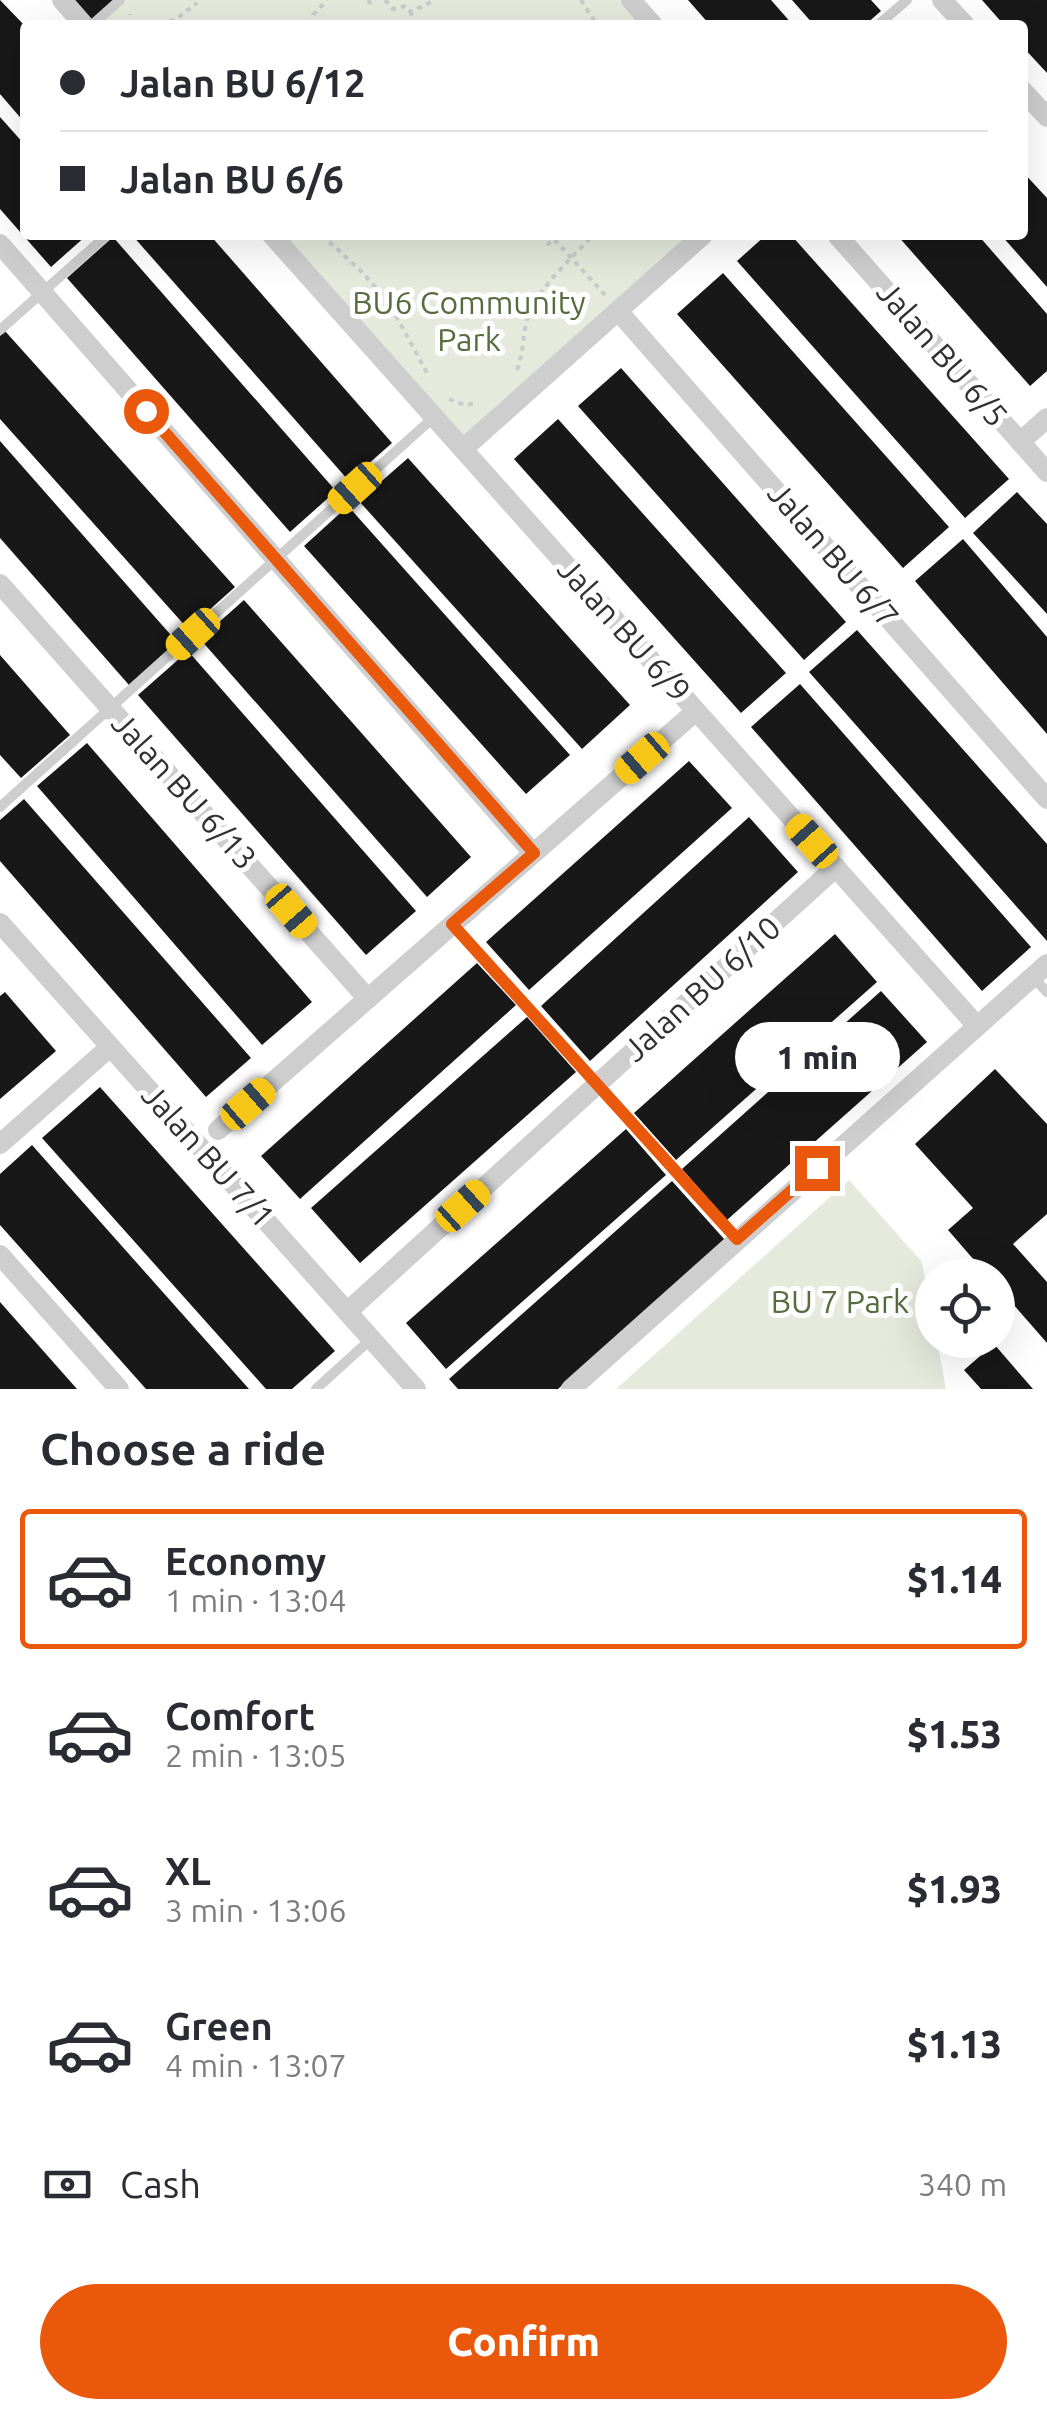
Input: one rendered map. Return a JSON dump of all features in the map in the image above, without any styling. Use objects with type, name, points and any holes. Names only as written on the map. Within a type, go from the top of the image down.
[{"type":"street","points":[[62,0],[80,20]]},
{"type":"street","points":[[631,0],[649,20]]},
{"type":"street","points":[[942,0],[960,20]]},
{"type":"street","points":[[1028,96],[1047,117]]},
{"type":"street","name":"Jalan BU 6/9","points":[[276,240],[977,1026]]},
{"type":"street","points":[[463,449],[611,303],[696,240]]},
{"type":"street","name":"Jalan BU 6/5","points":[[841,240],[1047,472]]},
{"type":"street","points":[[0,244],[534,853]]},
{"type":"street","name":"Jalan BU 6/7","points":[[611,303],[1047,799]]},
{"type":"street","points":[[1020,442],[1047,418]]},
{"type":"street","name":"Jalan BU 6/13","points":[[0,584],[368,998]]},
{"type":"street","points":[[218,1130],[696,711]]},
{"type":"street","name":"Jalan BU 6/10","points":[[347,1312],[836,867]]},
{"type":"street","name":"Jalan BU 7/1","points":[[0,924],[416,1389]]},
{"type":"street","points":[[571,1389],[977,1026],[1042,978]]},
{"type":"street","points":[[0,1144],[110,1047]]},
{"type":"street","points":[[0,1255],[119,1389]]},
{"type":"lane","points":[[98,20],[120,0]]},
{"type":"lane","points":[[884,20],[907,0]]},
{"type":"lane","points":[[0,330],[101,240]]},
{"type":"lane","points":[[0,807],[434,418]]},
{"type":"lane","points":[[452,924],[737,1239]]},
{"type":"lane","points":[[316,1389],[371,1339]]},
{"type":"path","points":[[312,20],[327,0]]},
{"type":"path","points":[[368,0],[372,4],[375,0]]},
{"type":"path","points":[[385,0],[394,9],[406,6],[414,20]]},
{"type":"path","points":[[411,12],[435,0]]},
{"type":"path","points":[[174,20],[197,3]]},
{"type":"path","points":[[328,240],[388,301],[429,377]]},
{"type":"path","points":[[558,240],[611,303]]},
{"type":"path","points":[[514,376],[522,356],[526,321],[545,290],[588,240]]},
{"type":"path","points":[[445,397],[465,405],[490,399]]},
{"type":"green space","points":[[69,0],[625,0],[643,20],[87,20]]},
{"type":"green space","name":"BU6 Community Park","points":[[281,240],[691,240],[463,444]]},
{"type":"green space","name":"BU 7 Park","points":[[849,1180],[918,1258],[915,1258],[915,1358],[940,1358],[946,1389],[616,1389]]},
{"type":"building","points":[[0,0],[20,21],[20,117],[0,94]]},
{"type":"building","points":[[66,0],[123,0],[101,20],[89,20]]},
{"type":"building","points":[[688,0],[771,0],[789,20],[706,20]]},
{"type":"building","points":[[792,0],[871,0],[881,11],[871,20],[810,20]]},
{"type":"building","points":[[982,0],[1047,0],[1047,73],[1028,52],[1028,20],[1000,20]]},
{"type":"building","points":[[0,117],[20,139],[20,232],[0,209]]},
{"type":"building","points":[[1028,177],[1047,198],[1047,287],[1005,240],[1028,240]]},
{"type":"building","points":[[27,240],[81,240],[51,267]]},
{"type":"building","points":[[110,240],[116,240],[336,491],[290,532],[67,278]]},
{"type":"building","points":[[136,240],[214,240],[392,443],[349,481]]},
{"type":"building","points":[[760,240],[795,240],[1009,479],[965,518],[737,261]]},
{"type":"building","points":[[901,240],[982,240],[1047,314],[1047,371],[1030,386]]},
{"type":"building","points":[[723,273],[949,527],[903,568],[677,314]]},
{"type":"building","points":[[5,331],[235,587],[188,629],[0,419],[0,336]]},
{"type":"building","points":[[621,368],[846,622],[804,660],[578,406]]},
{"type":"building","points":[[558,419],[786,673],[741,713],[514,459]]},
{"type":"building","points":[[0,441],[177,642],[129,685],[0,538]]},
{"type":"building","points":[[408,458],[630,705],[582,749],[359,501]]},
{"type":"building","points":[[1017,492],[1047,524],[1047,614],[973,533]]},
{"type":"building","points":[[348,506],[570,755],[526,794],[304,546]]},
{"type":"building","points":[[963,539],[1047,637],[1047,734],[915,581]]},
{"type":"building","points":[[244,600],[471,857],[427,897],[200,639]]},
{"type":"building","points":[[857,630],[1047,844],[1047,941],[809,672]]},
{"type":"building","points":[[188,651],[416,911],[366,955],[138,695]]},
{"type":"building","points":[[0,655],[70,735],[21,778],[0,755]]},
{"type":"building","points":[[800,684],[1031,947],[982,991],[751,727]]},
{"type":"building","points":[[87,743],[312,1002],[262,1045],[37,786]]},
{"type":"building","points":[[689,761],[732,808],[529,990],[486,942]]},
{"type":"building","points":[[24,799],[251,1058],[206,1097],[0,861],[0,820]]},
{"type":"building","points":[[749,817],[798,872],[590,1061],[541,1006]]},
{"type":"building","points":[[835,934],[877,982],[676,1160],[634,1113]]},
{"type":"building","points":[[477,963],[516,1005],[300,1199],[261,1156]]},
{"type":"building","points":[[881,991],[927,1042],[727,1220],[682,1169]]},
{"type":"building","points":[[5,992],[56,1051],[0,1099],[0,996]]},
{"type":"building","points":[[527,1017],[576,1072],[360,1263],[311,1208]]},
{"type":"building","points":[[995,1069],[1047,1124],[1047,1214],[1013,1244],[1047,1282],[1047,1343],[1015,1306],[1015,1258],[972,1258],[948,1230],[973,1208],[915,1144]]},
{"type":"building","points":[[100,1087],[335,1351],[292,1389],[266,1389],[42,1138]]},
{"type":"building","points":[[626,1129],[666,1175],[446,1369],[406,1323]]},
{"type":"building","points":[[32,1145],[249,1389],[146,1389],[0,1225],[0,1174]]},
{"type":"building","points":[[672,1181],[725,1240],[558,1389],[458,1389],[449,1379]]},
{"type":"building","points":[[0,1302],[77,1389],[0,1389]]},
{"type":"building","points":[[978,1358],[1006,1358],[1033,1389],[981,1389],[964,1370]]},
{"type":"route","points":[[146,411],[534,853],[452,924],[737,1239],[817,1168]]}]
